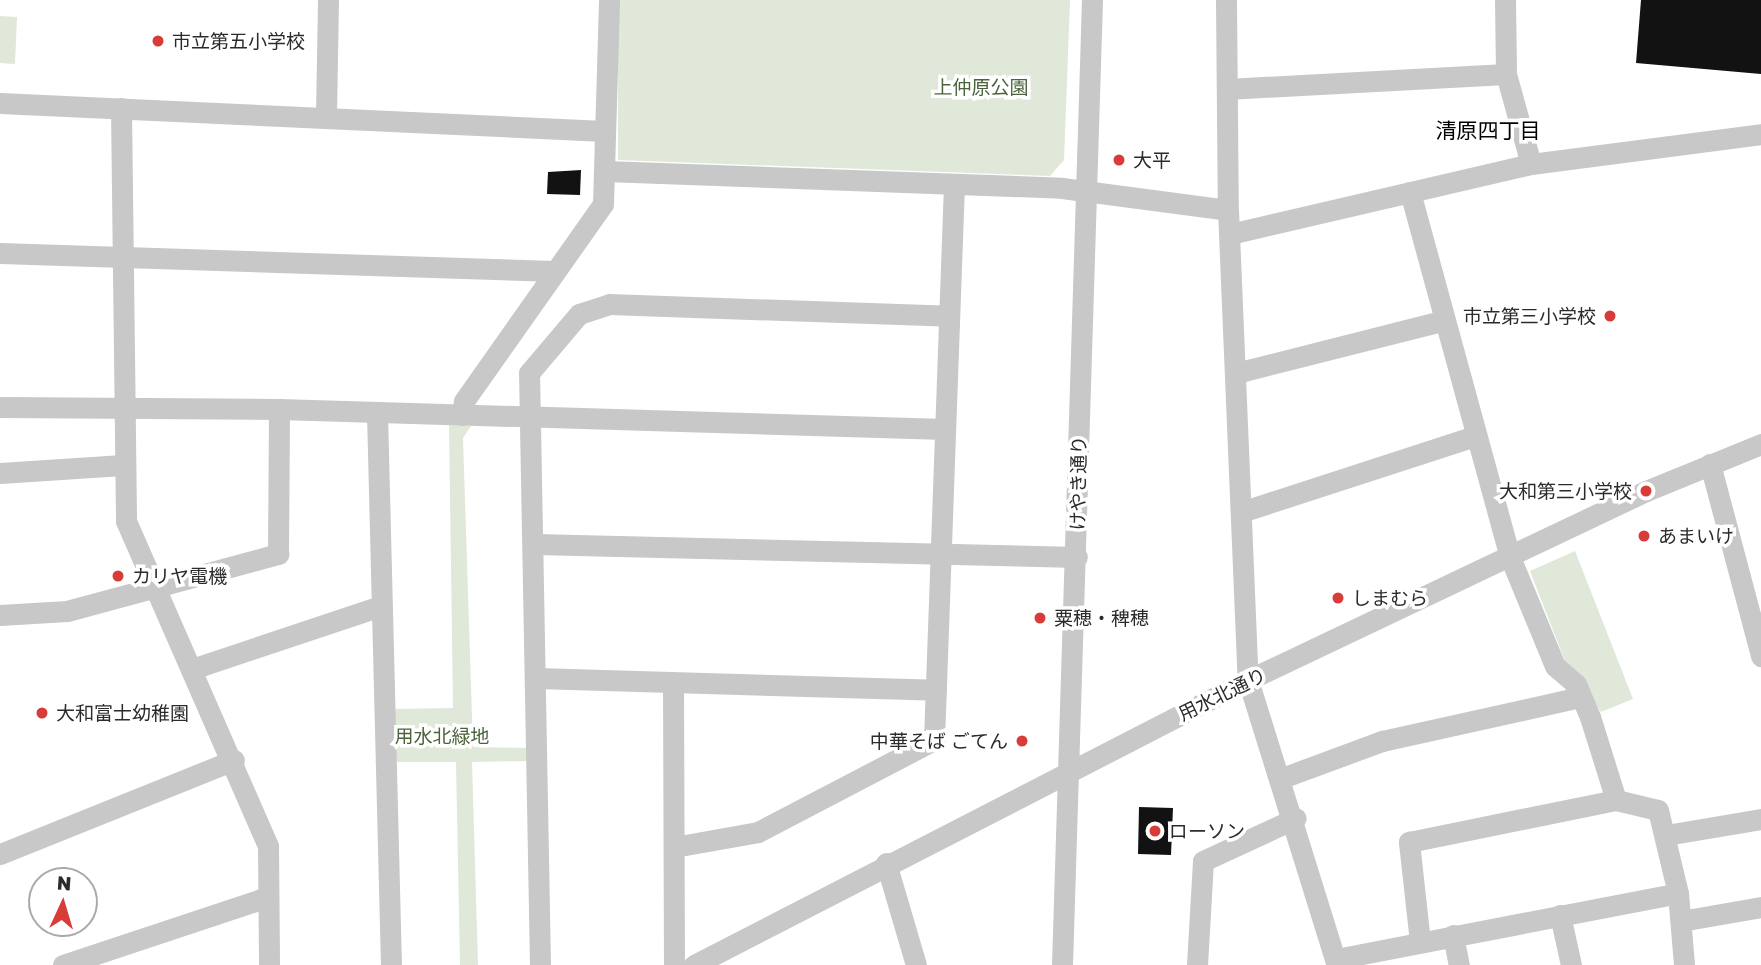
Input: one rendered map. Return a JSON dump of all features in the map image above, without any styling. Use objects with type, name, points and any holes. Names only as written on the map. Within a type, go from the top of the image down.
[{"type":"street","points":[[326,115],[328,0]]},
{"type":"street","points":[[461,415],[464,401],[603,204],[609,0]]},
{"type":"street","name":"けやき通り","points":[[1062,965],[1077,557],[1083,190],[1092,0]]},
{"type":"street","points":[[1226,0],[1228,210],[1248,680],[1296,818],[1336,962],[1453,935],[1678,893]]},
{"type":"street","points":[[1505,0],[1506,74],[1531,164]]},
{"type":"street","points":[[1227,89],[1506,74]]},
{"type":"street","points":[[0,103],[326,115],[604,131]]},
{"type":"street","points":[[121,108],[125,254],[123,465],[131,541],[158,590],[234,760],[268,846],[269,965]]},
{"type":"street","points":[[1230,234],[1531,164],[1761,134]]},
{"type":"street","points":[[605,172],[1083,190],[1228,210]]},
{"type":"street","points":[[674,847],[758,832],[934,740],[954,185]]},
{"type":"street","points":[[1410,192],[1442,321],[1510,557],[1555,666],[1581,697],[1616,800]]},
{"type":"street","points":[[0,253],[125,254],[555,271]]},
{"type":"street","points":[[540,965],[535,544],[529,373],[579,314],[609,304],[949,316]]},
{"type":"street","points":[[1236,373],[1442,321]]},
{"type":"street","points":[[0,407],[279,409],[945,429]]},
{"type":"street","points":[[0,615],[66,611],[158,590],[278,554],[279,409]]},
{"type":"street","points":[[377,412],[391,965]]},
{"type":"street","points":[[1241,512],[1475,436]]},
{"type":"street","name":"用水北通り","points":[[694,965],[886,863],[1248,680],[1710,464],[1761,445]]},
{"type":"street","points":[[1710,464],[1761,656]]},
{"type":"street","points":[[0,473],[123,465]]},
{"type":"street","points":[[535,544],[1077,557]]},
{"type":"street","points":[[192,669],[380,607]]},
{"type":"street","points":[[537,678],[936,690]]},
{"type":"street","points":[[673,682],[674,965]]},
{"type":"street","points":[[1282,778],[1382,741],[1581,697]]},
{"type":"street","points":[[0,854],[234,760]]},
{"type":"street","points":[[1420,942],[1409,842],[1616,800],[1650,804],[1666,835],[1678,893],[1684,965]]},
{"type":"street","points":[[1197,965],[1203,861],[1296,818]]},
{"type":"street","points":[[1666,835],[1761,819]]},
{"type":"street","points":[[886,863],[916,965]]},
{"type":"street","points":[[62,965],[268,897]]},
{"type":"street","points":[[1681,921],[1761,907]]},
{"type":"street","points":[[1560,915],[1571,965]]},
{"type":"street","points":[[1453,935],[1459,965]]},
{"type":"green space","name":"上仲原公園","points":[[618,0],[1070,0],[1064,160],[1050,176],[618,160]]},
{"type":"green space","points":[[0,16],[17,17],[15,64],[0,63]]},
{"type":"green space","name":"用水北緑地","points":[[449,425],[471,426],[463,438],[473,747],[530,748],[530,761],[472,762],[478,965],[460,965],[456,762],[395,762],[394,709],[453,708]]},
{"type":"green space","points":[[1575,551],[1633,699],[1601,712],[1565,661],[1530,571]]},
{"type":"building","points":[[1641,0],[1761,0],[1761,74],[1636,63]]},
{"type":"building","points":[[581,170],[580,195],[547,194],[548,172]]},
{"type":"building","name":"ローソン","points":[[1139,807],[1173,808],[1171,855],[1138,854]]},
{"type":"place","name":"市立第五小学校","points":[[158,41]]},
{"type":"place","name":"大平","points":[[1119,160]]},
{"type":"place","name":"市立第三小学校","points":[[1610,316]]},
{"type":"place","name":"大和第三小学校","points":[[1646,491]]},
{"type":"place","name":"あまいけ","points":[[1644,536]]},
{"type":"place","name":"カリヤ電機","points":[[118,576]]},
{"type":"place","name":"しまむら","points":[[1338,598]]},
{"type":"place","name":"粟穂・稗穂","points":[[1040,618]]},
{"type":"place","name":"大和富士幼稚園","points":[[42,713]]},
{"type":"place","name":"中華そば ごてん","points":[[1022,741]]},
{"type":"place","name":"ローソン","points":[[1155,831]]},
{"type":"district","name":"清原四丁目","points":[[1488,130]]}]
